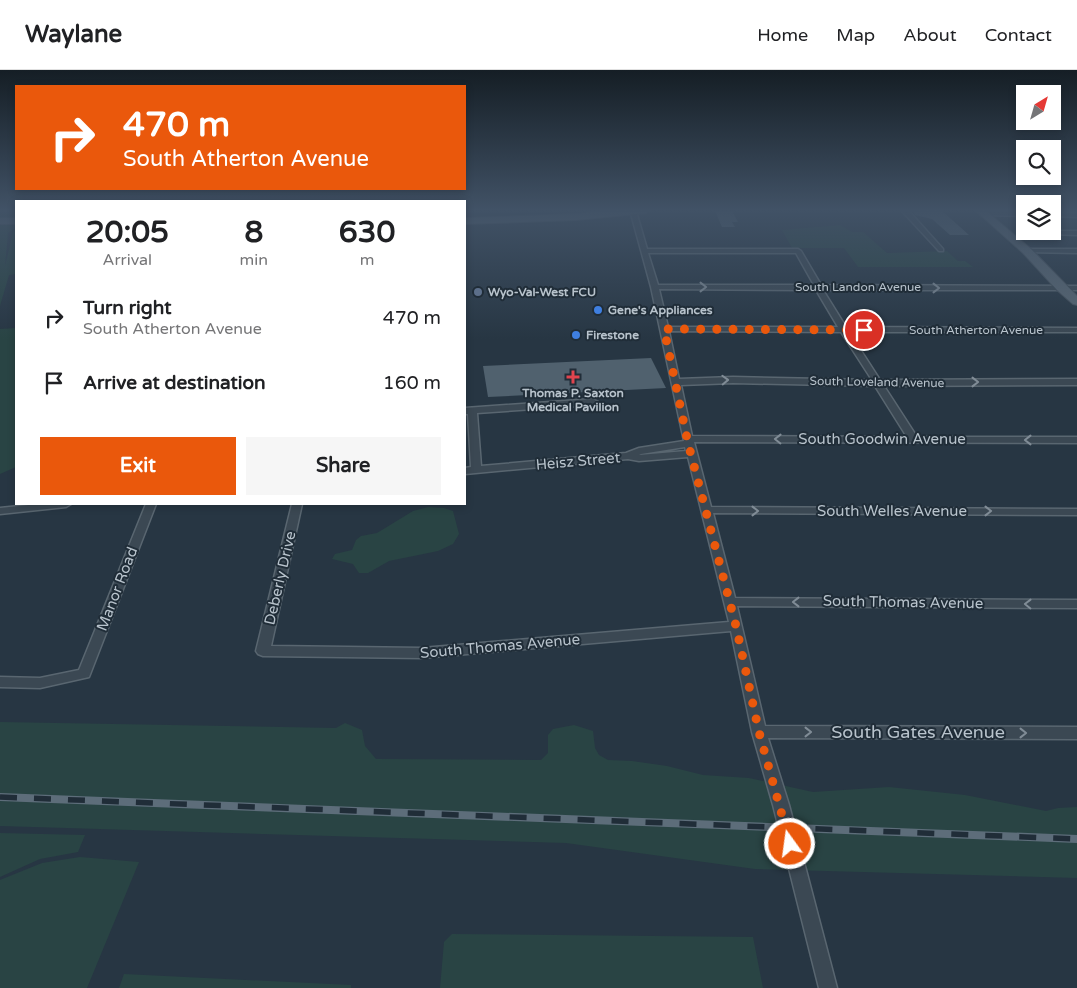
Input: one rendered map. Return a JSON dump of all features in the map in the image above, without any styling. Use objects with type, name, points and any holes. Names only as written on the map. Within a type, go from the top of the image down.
[{"type":"main road","points":[[1029,253],[1061,288],[1077,302]]},
{"type":"street","points":[[646,253],[677,382],[690,445],[736,626],[759,732],[828,988]]},
{"type":"street","points":[[799,253],[876,382],[914,440]]},
{"type":"street","name":"South Landon Avenue","points":[[655,287],[1077,288]]},
{"type":"street","name":"South Atherton Avenue","points":[[664,329],[1077,330]]},
{"type":"street","name":"South Loveland Avenue","points":[[677,382],[733,380],[1077,382]]},
{"type":"street","points":[[470,470],[468,410],[593,402]]},
{"type":"street","name":"South Goodwin Avenue","points":[[628,456],[639,458],[690,445],[914,440],[1077,440]]},
{"type":"street","name":"Heisz Street","points":[[470,470],[628,456]]},
{"type":"street","points":[[0,511],[57,505]]},
{"type":"street","name":"Manor Road","points":[[0,682],[40,683],[84,674],[151,505]]},
{"type":"street","name":"Deberly Drive","points":[[263,651],[297,505]]},
{"type":"street","name":"South Welles Avenue","points":[[707,510],[1077,512]]},
{"type":"street","name":"South Thomas Avenue","points":[[729,602],[1077,604]]},
{"type":"street","name":"South Thomas Avenue","points":[[263,651],[422,653],[736,626]]},
{"type":"street","name":"South Gates Avenue","points":[[759,732],[1077,733]]},
{"type":"green space","points":[[0,253],[6,253],[5,266],[8,253],[15,253],[15,274],[9,275],[0,306]]},
{"type":"green space","points":[[848,253],[949,253],[958,261],[965,261],[973,267],[858,267]]},
{"type":"green space","points":[[15,328],[15,467],[0,474],[0,329]]},
{"type":"green space","points":[[428,507],[444,508],[453,511],[459,534],[453,544],[438,551],[389,561],[368,573],[359,573],[353,564],[332,559],[335,554],[352,550],[356,540],[361,536],[377,533],[413,511]]},
{"type":"green space","points":[[0,722],[336,728],[345,723],[362,730],[365,746],[376,759],[541,760],[548,753],[548,735],[553,729],[574,725],[593,731],[595,748],[599,755],[608,760],[667,766],[703,775],[749,778],[813,792],[889,787],[965,795],[1046,811],[1077,807],[1077,878],[755,869],[566,843],[0,826]]},
{"type":"green space","points":[[0,833],[85,835],[78,852],[40,859],[0,877]]},
{"type":"green space","points":[[80,857],[139,862],[87,988],[0,988],[0,880],[42,863]]},
{"type":"green space","points":[[452,934],[753,937],[763,988],[440,988],[444,942]]},
{"type":"green space","points":[[124,974],[351,985],[351,988],[119,988]]},
{"type":"building","name":"Thomas P. Saxton Medical Pavilion","points":[[651,358],[666,388],[488,397],[483,366]]},
{"type":"railway","points":[[0,797],[1077,839]]},
{"type":"place","name":"Wyo-Val-West FCU","points":[[478,292]]},
{"type":"place","name":"Gene's Appliances","points":[[598,310]]},
{"type":"place","name":"Firestone","points":[[576,335]]},
{"type":"place","name":"Thomas P. Saxton Medical Pavilion","points":[[573,377]]},
{"type":"route","points":[[790,844],[759,732],[736,626],[688,443],[677,382],[664,329],[864,330]]}]
